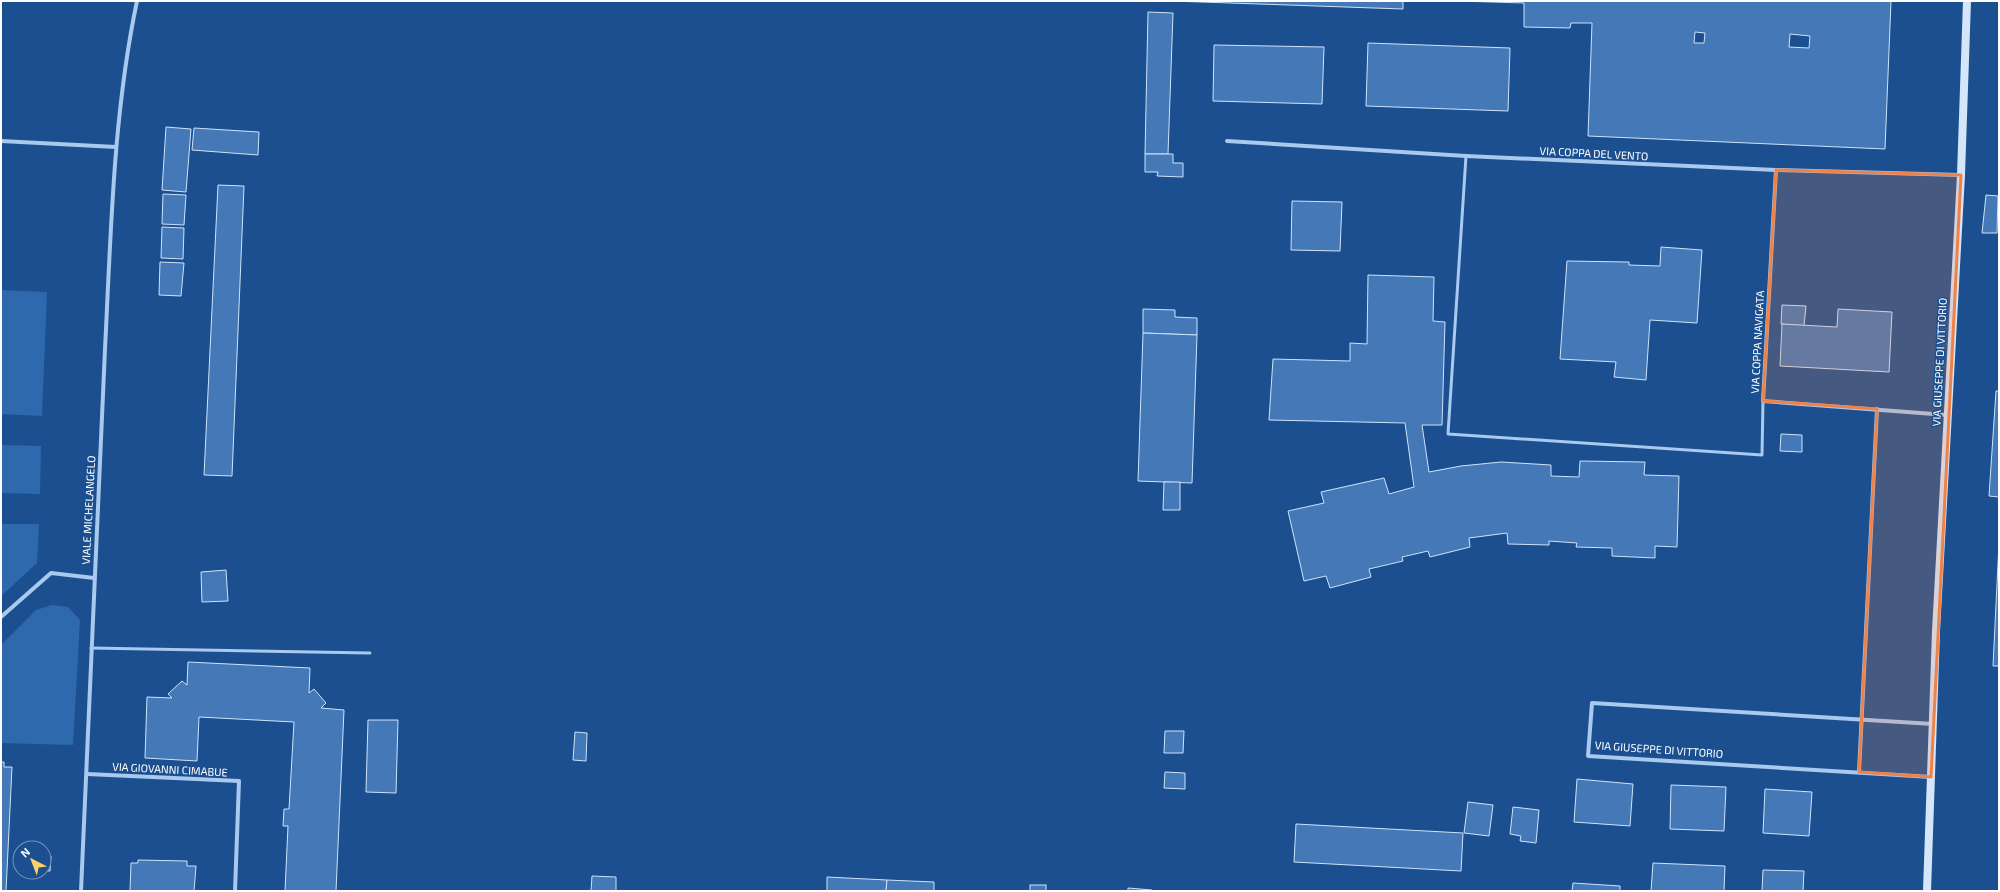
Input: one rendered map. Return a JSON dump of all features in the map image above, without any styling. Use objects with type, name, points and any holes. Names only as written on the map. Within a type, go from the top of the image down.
[{"type":"main road","name":"VIA GIUSEPPE DI VITTORIO","points":[[1927,891],[1933,724],[1961,175],[1967,1]]},
{"type":"street","name":"VIALE MICHELANGELO","points":[[81,891],[94,578],[117,130],[129,40],[137,1]]},
{"type":"street","points":[[1,141],[116,147]]},
{"type":"street","name":"VIA COPPA DEL VENTO","points":[[1227,141],[1466,156],[1776,170],[1961,175]]},
{"type":"street","name":"VIA COPPA NAVIGATA","points":[[1776,170],[1763,401],[1948,415]]},
{"type":"street","points":[[1859,772],[1877,409]]},
{"type":"street","points":[[1,617],[51,574],[94,578]]},
{"type":"street","name":"VIA GIUSEPPE DI VITTORIO","points":[[1931,777],[1588,756],[1592,703],[1933,724]]},
{"type":"street","name":"VIA GIOVANNI CIMABUE","points":[[87,774],[239,781],[235,891]]},
{"type":"lane","points":[[1466,156],[1448,434],[1762,455],[1763,401]]},
{"type":"lane","points":[[91,648],[370,653]]},
{"type":"highlighted area","points":[[1776,170],[1961,175],[1931,777],[1859,772],[1877,409],[1763,401]]},
{"type":"shaded area","points":[[1,290],[47,292],[42,416],[1,414]]},
{"type":"shaded area","points":[[1,445],[41,446],[40,494],[1,493]]},
{"type":"shaded area","points":[[1,524],[39,524],[37,563],[1,596]]},
{"type":"shaded area","points":[[52,605],[68,607],[80,620],[73,745],[1,743],[1,645],[36,610]]},
{"type":"building","points":[[1172,1],[1403,1],[1403,9]]},
{"type":"building","points":[[1460,1],[1891,1],[1885,149],[1588,136],[1592,23],[1571,23],[1570,28],[1524,27],[1524,3]],"holes":[[[1695,32],[1705,33],[1704,43],[1694,43]],[[1790,34],[1810,36],[1809,48],[1789,47]]]},
{"type":"building","points":[[1148,12],[1173,13],[1168,154],[1145,154]]},
{"type":"building","points":[[1368,43],[1510,48],[1508,111],[1366,106]]},
{"type":"building","points":[[1214,45],[1324,47],[1322,104],[1213,101]]},
{"type":"building","points":[[166,127],[191,129],[186,192],[162,190]]},
{"type":"building","points":[[194,128],[259,132],[258,155],[192,150]]},
{"type":"building","points":[[1145,154],[1173,154],[1173,163],[1183,163],[1183,177],[1157,176],[1158,172],[1145,172]]},
{"type":"building","points":[[218,185],[244,186],[232,476],[204,475]]},
{"type":"building","points":[[163,194],[186,195],[184,225],[162,224]]},
{"type":"building","points":[[1986,195],[1998,196],[1997,233],[1982,233]]},
{"type":"building","points":[[1292,201],[1342,202],[1340,251],[1291,250]]},
{"type":"building","points":[[162,227],[184,228],[183,259],[161,258]]},
{"type":"building","points":[[1661,247],[1702,250],[1697,323],[1650,320],[1646,380],[1614,377],[1616,362],[1560,359],[1567,261],[1629,262],[1629,265],[1660,266]]},
{"type":"building","points":[[160,262],[184,263],[181,296],[159,295]]},
{"type":"building","points":[[1368,275],[1434,277],[1433,321],[1445,322],[1442,425],[1422,425],[1429,472],[1461,466],[1501,462],[1551,465],[1551,476],[1579,477],[1580,461],[1645,462],[1644,475],[1679,476],[1677,547],[1655,546],[1655,558],[1612,556],[1612,548],[1576,547],[1577,543],[1549,541],[1549,545],[1508,544],[1507,533],[1469,538],[1470,547],[1430,557],[1428,551],[1402,557],[1403,561],[1369,569],[1371,577],[1330,588],[1326,576],[1304,581],[1288,511],[1324,503],[1321,492],[1384,478],[1389,494],[1414,487],[1405,423],[1269,420],[1273,359],[1350,361],[1350,343],[1367,344]]},
{"type":"building","points":[[1782,305],[1806,306],[1804,326],[1781,324]]},
{"type":"building","points":[[1143,309],[1175,310],[1175,317],[1197,318],[1197,335],[1143,333]]},
{"type":"building","points":[[1838,309],[1892,312],[1889,372],[1780,366],[1782,324],[1837,327]]},
{"type":"building","points":[[1143,333],[1197,335],[1192,483],[1138,481]]},
{"type":"building","points":[[1996,391],[1999,391],[1999,497],[1989,496]]},
{"type":"building","points":[[1781,434],[1802,435],[1802,452],[1780,451]]},
{"type":"building","points":[[1164,482],[1180,482],[1180,510],[1163,510]]},
{"type":"building","points":[[1999,543],[1999,666],[1993,666]]},
{"type":"building","points":[[226,570],[228,601],[202,602],[201,572]]},
{"type":"building","points":[[188,662],[310,668],[309,693],[314,689],[326,703],[321,708],[344,710],[336,891],[285,891],[288,826],[283,826],[284,809],[289,809],[294,722],[199,717],[197,761],[145,758],[147,697],[172,698],[168,694],[182,681],[187,685]]},
{"type":"building","points":[[368,720],[398,720],[396,793],[366,792]]},
{"type":"building","points":[[1165,731],[1184,731],[1183,753],[1164,753]]},
{"type":"building","points":[[575,732],[587,733],[586,761],[573,760]]},
{"type":"building","points":[[1,762],[4,762],[4,767],[12,767],[6,891],[1,891]]},
{"type":"building","points":[[1165,772],[1185,773],[1185,789],[1164,788]]},
{"type":"building","points":[[1577,779],[1633,784],[1630,826],[1574,822]]},
{"type":"building","points":[[1671,785],[1726,787],[1724,831],[1670,829]]},
{"type":"building","points":[[1765,789],[1812,792],[1809,836],[1763,833]]},
{"type":"building","points":[[1468,802],[1493,805],[1489,836],[1464,833]]},
{"type":"building","points":[[1513,807],[1539,810],[1536,843],[1520,841],[1521,836],[1510,834]]},
{"type":"building","points":[[1296,824],[1463,833],[1461,871],[1294,862]]},
{"type":"building","points":[[138,860],[187,861],[187,866],[196,866],[194,891],[130,891],[131,863],[138,863]]},
{"type":"building","points":[[1653,863],[1725,866],[1724,891],[1651,891]]},
{"type":"building","points":[[1763,870],[1804,871],[1803,891],[1762,891]]},
{"type":"building","points":[[592,876],[616,877],[616,891],[591,891]]},
{"type":"building","points":[[827,877],[887,880],[886,891],[827,891]]},
{"type":"building","points":[[887,880],[934,882],[934,891],[886,891]]},
{"type":"building","points":[[1573,883],[1620,886],[1620,891],[1572,891]]},
{"type":"building","points":[[1030,885],[1046,885],[1046,891],[1030,891]]},
{"type":"building","points":[[1128,888],[1152,890],[1152,891],[1128,891]]}]
